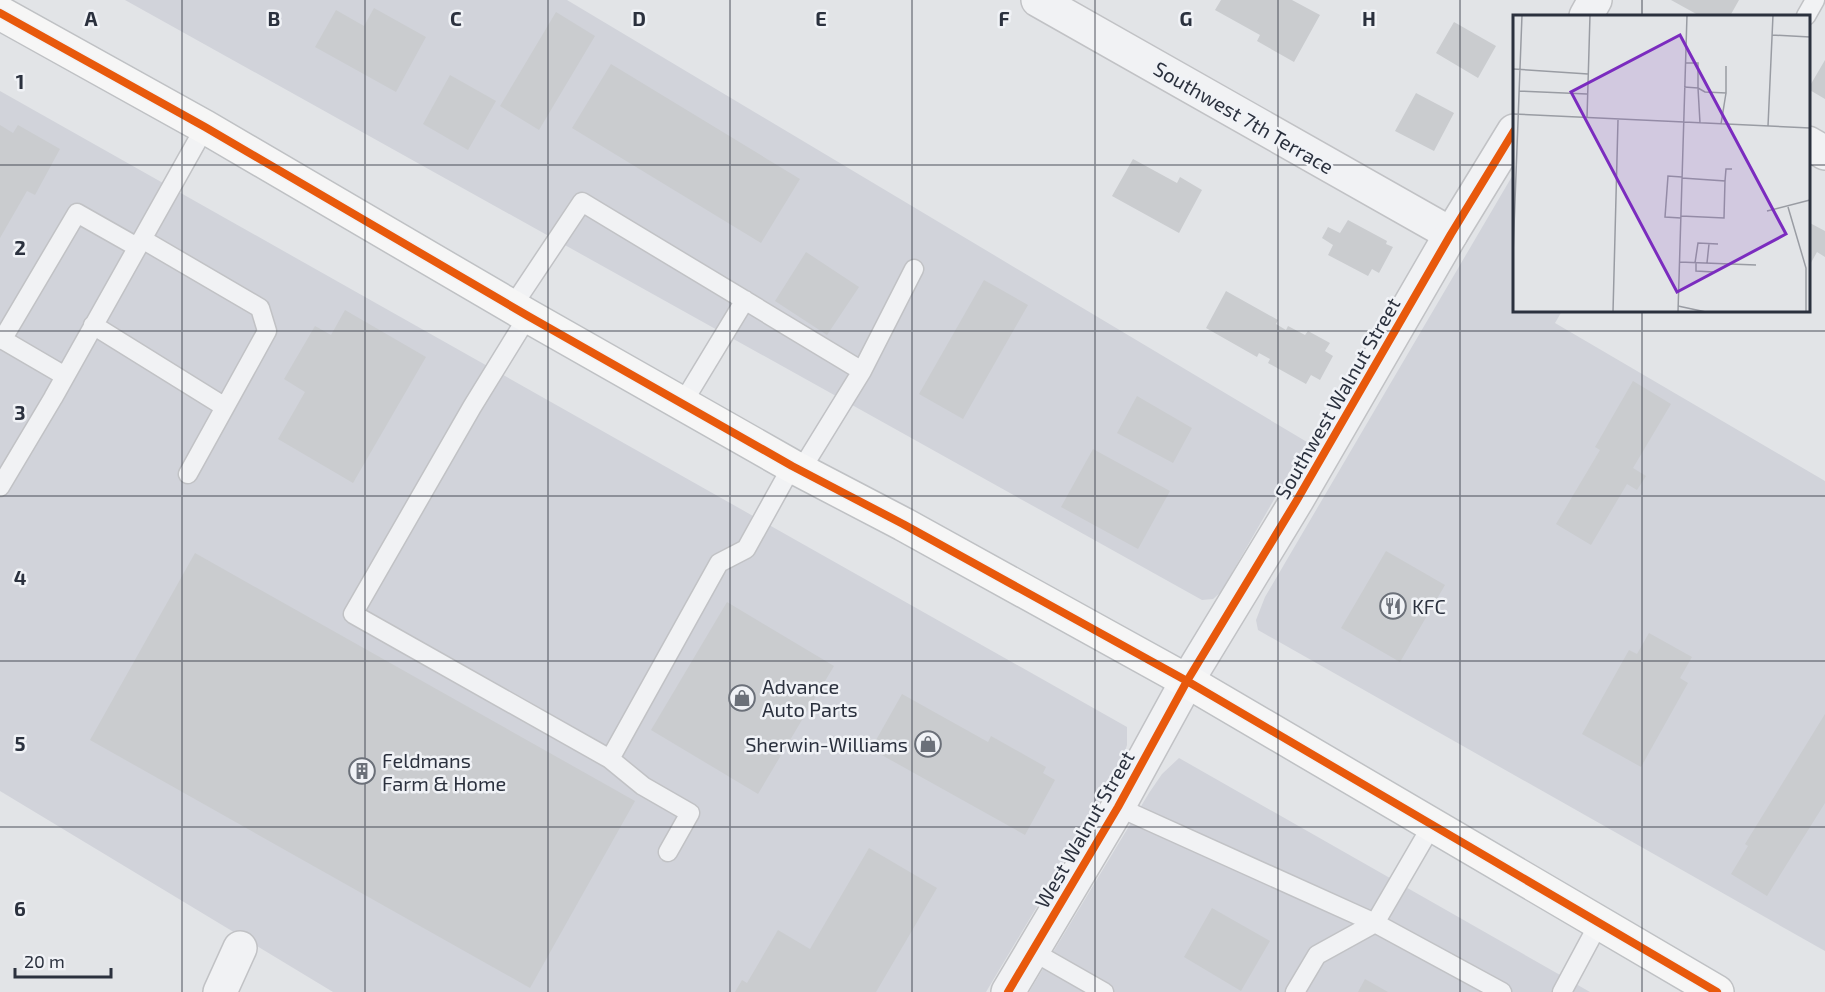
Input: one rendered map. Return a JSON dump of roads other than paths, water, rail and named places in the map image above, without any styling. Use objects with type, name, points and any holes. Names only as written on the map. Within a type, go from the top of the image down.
[{"type":"main road","points":[[0,13],[205,127],[682,404],[1187,681],[1717,992]]},
{"type":"street","name":"Southwest 7th Terrace","points":[[1038,0],[1450,234]]},
{"type":"street","name":"Southwest Walnut Street","points":[[1187,681],[1297,500],[1450,234],[1513,134]]},
{"type":"street","points":[[1810,144],[1825,153]]},
{"type":"street","name":"West Walnut Street","points":[[1008,992],[1118,807],[1187,681]]},
{"type":"street","points":[[220,992],[240,948]]},
{"type":"lane","points":[[1807,15],[1815,0]]},
{"type":"lane","points":[[0,487],[205,127]]},
{"type":"lane","points":[[668,852],[690,813],[644,786],[609,759],[353,614],[472,406],[520,312],[582,202],[862,371]]},
{"type":"lane","points":[[65,376],[1,339],[77,213],[139,243],[260,308],[267,332],[188,474]]},
{"type":"lane","points":[[609,759],[719,563],[746,549],[796,468],[862,371],[914,269]]},
{"type":"lane","points":[[682,404],[745,300]]},
{"type":"lane","points":[[93,326],[225,407]]},
{"type":"lane","points":[[1118,807],[1375,923],[1502,992]]},
{"type":"lane","points":[[1295,992],[1317,955],[1375,923],[1432,825]]},
{"type":"lane","points":[[1562,992],[1599,923]]},
{"type":"lane","points":[[1032,951],[1104,992]]},
{"type":"place","name":"KFC","points":[[1393,606]]},
{"type":"place","name":"Advance Auto Parts","points":[[742,698]]},
{"type":"place","name":"Sherwin-Williams","points":[[928,744]]},
{"type":"place","name":"Feldmans Farm & Home","points":[[362,771]]}]
